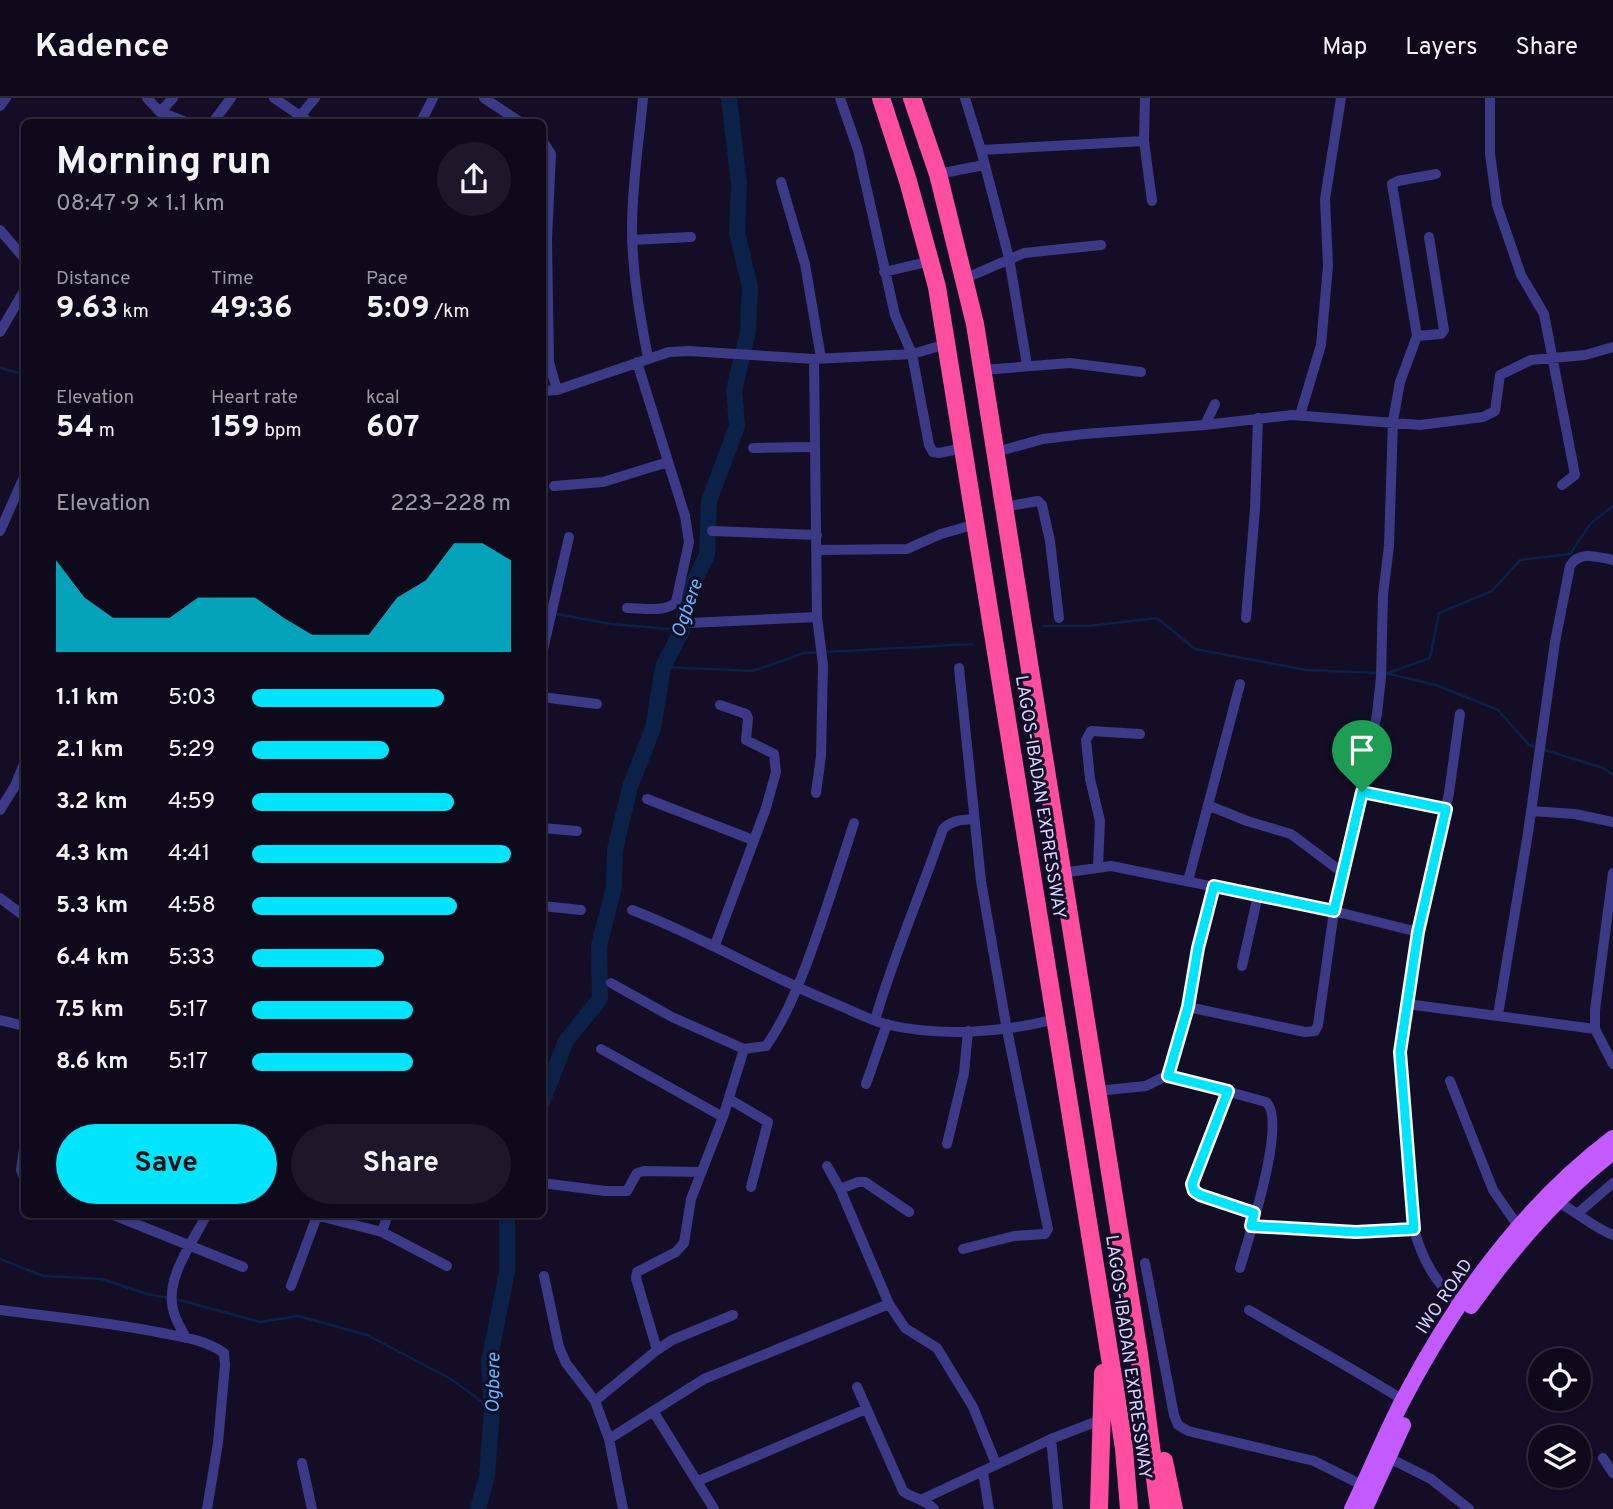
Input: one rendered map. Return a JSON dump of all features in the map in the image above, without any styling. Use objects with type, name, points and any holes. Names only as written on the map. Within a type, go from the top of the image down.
[{"type":"highway","name":"LAGOS-IBADAN EXPRESSWAY","points":[[881,98],[931,261],[947,344],[1124,1449],[1129,1509]]},
{"type":"highway","name":"LAGOS-IBADAN EXPRESSWAY","points":[[912,98],[938,174],[965,278],[983,370],[1139,1354],[1159,1509]]},
{"type":"highway","points":[[1100,1509],[1103,1371],[1107,1349]]},
{"type":"highway","points":[[1139,1354],[1174,1509]]},
{"type":"main road","name":"IWO ROAD","points":[[1352,1509],[1403,1400],[1459,1306],[1518,1226],[1560,1183],[1613,1138]]},
{"type":"main road","name":"IWO ROAD","points":[[1364,1509],[1416,1398],[1464,1316],[1516,1245],[1556,1201],[1613,1152]]},
{"type":"street","points":[[0,106],[6,98]]},
{"type":"street","points":[[147,98],[161,116],[173,98]]},
{"type":"street","points":[[215,119],[230,98]]},
{"type":"street","points":[[274,98],[305,119],[316,98]]},
{"type":"street","points":[[422,119],[433,98]]},
{"type":"street","points":[[484,98],[516,119]]},
{"type":"street","points":[[627,608],[673,606],[689,542],[642,360],[632,240],[632,201],[643,98]]},
{"type":"street","points":[[840,98],[858,150],[895,315],[912,354],[929,445],[933,452],[939,453],[964,448]]},
{"type":"street","points":[[965,98],[1009,258],[1027,365]]},
{"type":"street","points":[[1145,98],[1144,141],[1152,201]]},
{"type":"street","points":[[1300,415],[1321,345],[1328,266],[1325,199],[1341,98]]},
{"type":"street","points":[[1490,98],[1490,154],[1497,205],[1521,275],[1544,314],[1575,475],[1562,485]]},
{"type":"street","points":[[981,150],[1144,141]]},
{"type":"street","points":[[546,146],[551,154],[547,239],[549,362],[558,390]]},
{"type":"street","points":[[938,174],[984,165]]},
{"type":"street","points":[[1188,1007],[1305,1032],[1315,1031],[1318,1025],[1334,911],[1377,714],[1381,677],[1383,595],[1389,547],[1393,421],[1400,382],[1417,336],[1392,184],[1436,174]]},
{"type":"street","points":[[781,182],[805,264],[818,358],[815,447],[817,617],[823,665],[821,756],[816,793]]},
{"type":"street","points":[[0,230],[21,254]]},
{"type":"street","points":[[632,240],[691,237]]},
{"type":"street","points":[[1417,336],[1441,334],[1444,330],[1429,237]]},
{"type":"street","points":[[965,278],[1024,253],[1101,245]]},
{"type":"street","points":[[884,272],[931,261]]},
{"type":"street","points":[[0,332],[21,296]]},
{"type":"street","points":[[546,391],[558,390],[668,352],[818,358],[912,354],[947,344]]},
{"type":"street","points":[[996,452],[1043,439],[1258,418],[1300,415],[1420,425],[1483,417],[1495,411],[1500,375],[1531,360],[1585,355],[1613,347]]},
{"type":"street","points":[[983,370],[1070,363],[1141,372]]},
{"type":"street","points":[[1205,425],[1215,404]]},
{"type":"street","points":[[1246,618],[1255,509],[1258,418]]},
{"type":"street","points":[[753,448],[815,447]]},
{"type":"street","points":[[554,486],[603,481],[668,462]]},
{"type":"street","points":[[0,531],[21,487]]},
{"type":"street","points":[[1004,507],[1030,501],[1038,501],[1042,505],[1050,541],[1059,618]]},
{"type":"street","points":[[818,550],[906,549],[941,534],[976,524]]},
{"type":"street","points":[[712,531],[817,535]]},
{"type":"street","points":[[546,637],[569,537]]},
{"type":"street","points":[[1498,1015],[1555,642],[1570,566],[1582,556],[1613,560]]},
{"type":"street","points":[[690,623],[817,617]]},
{"type":"street","points":[[959,668],[981,881],[1007,1030],[1048,1229],[1045,1234],[1014,1237],[963,1250]]},
{"type":"street","points":[[1188,881],[1210,806],[1240,684]]},
{"type":"street","points":[[546,698],[597,704]]},
{"type":"street","points":[[715,945],[766,808],[776,772],[776,761],[771,751],[746,740],[746,713],[720,705]]},
{"type":"street","points":[[1459,1306],[1429,1270],[1420,1253],[1414,1229],[1400,1052],[1418,932],[1446,809],[1460,714]]},
{"type":"street","points":[[1098,866],[1100,821],[1090,779],[1086,740],[1091,731],[1140,734]]},
{"type":"street","points":[[0,810],[20,788]]},
{"type":"street","points":[[1362,792],[1446,809]]},
{"type":"street","points":[[647,799],[753,840]]},
{"type":"street","points":[[1210,806],[1247,821],[1292,834],[1343,873]]},
{"type":"street","points":[[1531,811],[1575,814],[1613,822]]},
{"type":"street","points":[[875,1020],[897,947],[914,911],[943,829],[948,823],[973,819]]},
{"type":"street","points":[[611,983],[683,1023],[744,1049],[766,1045],[775,1033],[797,988],[825,914],[853,823]]},
{"type":"street","points":[[546,828],[577,831]]},
{"type":"street","points":[[1062,873],[1111,866],[1334,911],[1418,932]]},
{"type":"street","points":[[1613,873],[1595,1010],[1595,1029],[1613,1064]]},
{"type":"street","points":[[1168,1076],[1188,1007],[1198,948],[1214,886]]},
{"type":"street","points":[[1242,966],[1258,895]]},
{"type":"street","points":[[0,898],[21,914]]},
{"type":"street","points":[[546,906],[581,910]]},
{"type":"street","points":[[632,910],[715,945],[797,988],[887,1024],[968,1031],[1007,1030],[1055,1019]]},
{"type":"street","points":[[1407,1004],[1595,1029]]},
{"type":"street","points":[[0,1020],[21,1025]]},
{"type":"street","points":[[866,1084],[887,1024]]},
{"type":"street","points":[[947,1144],[964,1073],[968,1031]]},
{"type":"street","points":[[601,1049],[723,1117]]},
{"type":"street","points":[[657,1350],[636,1278],[637,1272],[681,1247],[691,1199],[723,1117],[744,1049]]},
{"type":"street","points":[[1097,1091],[1146,1086],[1168,1076],[1266,1102],[1271,1106],[1271,1149],[1240,1268]]},
{"type":"street","points":[[1450,1081],[1493,1190],[1518,1226]]},
{"type":"street","points":[[1228,1091],[1192,1184],[1194,1191],[1200,1195],[1254,1213]]},
{"type":"street","points":[[729,1099],[768,1122],[751,1187]]},
{"type":"street","points":[[827,1166],[840,1189],[889,1304],[905,1328],[937,1348],[973,1407],[996,1464]]},
{"type":"street","points":[[546,1183],[605,1191],[627,1191],[637,1173],[644,1171],[701,1171]]},
{"type":"street","points":[[840,1189],[865,1182],[909,1212]]},
{"type":"street","points":[[1577,1214],[1613,1183]]},
{"type":"street","points":[[1556,1201],[1613,1235]]},
{"type":"street","points":[[121,1218],[243,1267]]},
{"type":"street","points":[[186,1338],[174,1313],[172,1297],[179,1265],[204,1218]]},
{"type":"street","points":[[291,1286],[313,1218]]},
{"type":"street","points":[[326,1218],[382,1232],[447,1266]]},
{"type":"street","points":[[382,1232],[387,1218]]},
{"type":"street","points":[[1251,1226],[1356,1232],[1414,1229]]},
{"type":"street","points":[[1146,1263],[1178,1425],[1188,1431],[1314,1461],[1364,1486]]},
{"type":"street","points":[[544,1276],[559,1347],[566,1363],[595,1401],[609,1439],[623,1509]]},
{"type":"street","points":[[609,1439],[704,1379],[889,1304]]},
{"type":"street","points":[[0,1310],[102,1322],[186,1338],[215,1346],[224,1353],[218,1443],[207,1509]]},
{"type":"street","points":[[1249,1310],[1339,1360],[1403,1400]]},
{"type":"street","points":[[595,1401],[672,1340],[733,1315]]},
{"type":"street","points":[[857,1387],[903,1491],[923,1499],[934,1509]]},
{"type":"street","points":[[698,1481],[866,1409]]},
{"type":"street","points":[[653,1411],[714,1509]]},
{"type":"street","points":[[923,1499],[1051,1439],[1103,1419]]},
{"type":"street","points":[[1051,1439],[1058,1509]]},
{"type":"street","points":[[1389,1458],[1431,1479],[1469,1509]]},
{"type":"street","points":[[1603,1458],[1613,1473]]},
{"type":"street","points":[[302,1463],[312,1509]]},
{"type":"street","points":[[983,1472],[989,1509]]},
{"type":"waterway","name":"Ogbere","points":[[546,1092],[566,1041],[600,999],[599,946],[614,887],[615,850],[630,787],[653,728],[663,667],[682,630],[688,594],[707,555],[709,501],[737,426],[734,390],[748,332],[750,287],[737,233],[739,184],[729,98]]},
{"type":"waterway","points":[[0,368],[21,373]]},
{"type":"waterway","points":[[1388,673],[1430,658],[1439,613],[1492,591],[1520,560],[1570,554],[1591,523],[1613,506]]},
{"type":"waterway","points":[[556,614],[611,624],[682,630]]},
{"type":"waterway","points":[[1043,626],[1089,626],[1157,618],[1195,649],[1306,670],[1379,673]]},
{"type":"waterway","points":[[826,652],[973,644]]},
{"type":"waterway","points":[[663,667],[753,671],[804,653],[819,652]]},
{"type":"waterway","points":[[1385,673],[1436,685],[1498,710],[1529,745],[1603,768],[1613,775]]},
{"type":"waterway","name":"Ogbere","points":[[478,1509],[487,1476],[492,1409],[489,1361],[507,1272],[507,1218]]},
{"type":"waterway","points":[[0,1259],[43,1276],[102,1279],[147,1294],[169,1298]]},
{"type":"waterway","points":[[176,1299],[260,1322],[298,1316],[367,1335],[451,1379],[492,1409]]},
{"type":"route","points":[[1362,792],[1446,809],[1418,932],[1400,1052],[1414,1229],[1356,1232],[1251,1226],[1254,1213],[1200,1195],[1194,1191],[1192,1184],[1228,1091],[1168,1076],[1188,1007],[1202,932],[1214,886],[1334,911],[1362,792]]}]
